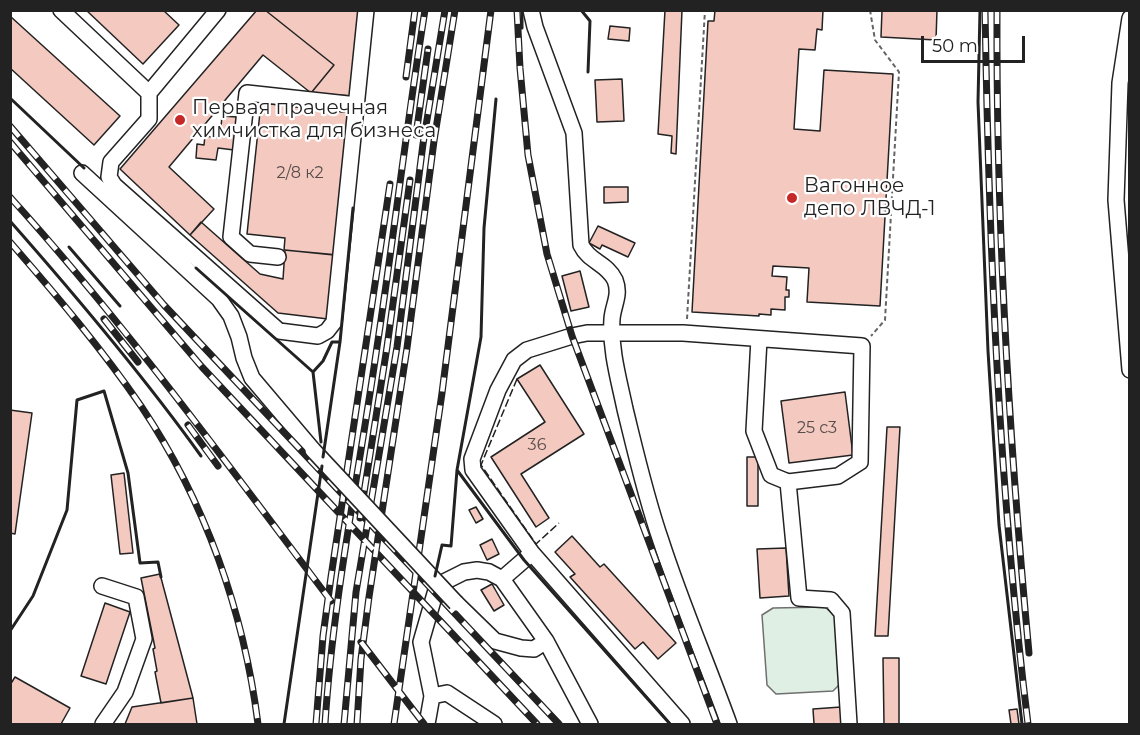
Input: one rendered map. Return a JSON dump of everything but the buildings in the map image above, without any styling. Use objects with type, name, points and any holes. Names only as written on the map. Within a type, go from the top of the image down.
[{"type":"lane","points":[[61,10],[149,93]]},
{"type":"lane","points":[[218,10],[149,93],[149,119],[111,162],[108,170],[109,177],[114,185],[279,331],[318,336],[327,332],[334,322],[366,10]]},
{"type":"lane","points":[[531,10],[535,27],[574,133],[581,245],[586,256],[600,263],[614,277],[618,289],[612,318],[615,364],[639,468],[661,542],[729,724]]},
{"type":"lane","points":[[1130,18],[1120,83],[1116,171],[1116,200],[1130,370]]},
{"type":"lane","points":[[278,257],[250,254],[231,237],[247,93],[357,105]]},
{"type":"lane","points":[[82,173],[219,299],[231,316],[252,378],[313,450],[472,621],[495,641],[520,648],[534,649],[546,641]]},
{"type":"lane","points":[[682,724],[532,552],[474,470],[472,459],[498,390],[514,360],[527,350],[587,333],[687,333],[862,346],[860,462],[838,476],[789,482],[771,475],[754,431],[759,339]]},
{"type":"lane","points":[[789,482],[799,598],[831,600],[843,613],[849,724]]},
{"type":"lane","points":[[502,579],[532,552]]},
{"type":"lane","points":[[427,724],[432,696],[421,642],[436,590],[442,583],[464,572],[477,570],[489,572],[502,579],[546,641],[590,724]]},
{"type":"lane","points":[[102,586],[136,597],[144,639],[125,692],[103,724]]},
{"type":"lane","points":[[432,696],[447,693],[494,724]]},
{"type":"path","points":[[687,333],[705,10]]},
{"type":"path","points":[[862,346],[885,320],[898,72],[875,40],[870,10]]},
{"type":"green space","points":[[825,607],[837,618],[841,683],[833,691],[776,694],[767,685],[762,615],[773,608]]},
{"type":"railway","points":[[406,77],[415,10]]},
{"type":"railway","points":[[325,724],[340,583],[377,347],[425,10]]},
{"type":"railway","points":[[344,724],[356,592],[397,347],[423,144],[445,10]]},
{"type":"railway","points":[[357,724],[361,659],[369,597],[455,10]]},
{"type":"railway","points":[[394,724],[442,393],[491,10]]},
{"type":"railway","points":[[517,10],[528,155],[547,254],[572,336],[717,724]]},
{"type":"railway","points":[[985,10],[989,189],[997,368],[1010,546],[1028,724]]},
{"type":"railway","points":[[997,10],[1001,252],[1015,492],[1029,653]]},
{"type":"railway","points":[[416,135],[428,49]]},
{"type":"railway","points":[[10,126],[164,305],[559,724]]},
{"type":"railway","points":[[10,142],[202,367],[537,724]]},
{"type":"railway","points":[[360,518],[410,180]]},
{"type":"railway","points":[[316,724],[323,636],[331,577],[390,184]]},
{"type":"railway","points":[[10,197],[53,245],[135,345],[331,601]]},
{"type":"railway","points":[[10,242],[111,364],[164,442],[184,480],[202,519],[232,599],[252,682],[258,724]]},
{"type":"railway","points":[[104,319],[138,362]]},
{"type":"railway","points":[[188,425],[218,466]]},
{"type":"railway","points":[[361,642],[424,724]]},
{"type":"fence","points":[[517,379],[481,465],[536,544],[559,523]]},
{"type":"wall","points":[[522,10],[522,28]]},
{"type":"wall","points":[[581,10],[590,21],[588,72]]},
{"type":"wall","points":[[980,10],[978,102],[988,351],[999,525],[1022,724]]},
{"type":"wall","points":[[10,98],[84,168]]},
{"type":"wall","points":[[435,576],[442,545],[451,546],[457,470],[481,337],[484,228],[496,99]]},
{"type":"wall","points":[[313,372],[323,361],[332,342],[340,342],[353,208]]},
{"type":"wall","points":[[10,221],[156,395],[201,456]]},
{"type":"wall","points":[[69,247],[120,306]]},
{"type":"wall","points":[[196,268],[313,372],[321,442]]},
{"type":"wall","points":[[323,457],[340,342]]},
{"type":"wall","points":[[10,631],[33,596],[67,510],[77,400],[104,391],[128,473],[140,563],[158,562],[161,577]]},
{"type":"wall","points":[[284,724],[322,466]]},
{"type":"wall","points":[[457,470],[524,560],[670,724]]},
{"type":"place","name":"Первая прачечная химчистка для бизнеса","points":[[180,120]]},
{"type":"place","name":"Вагонное депо ЛВЧД-1","points":[[792,198]]}]
